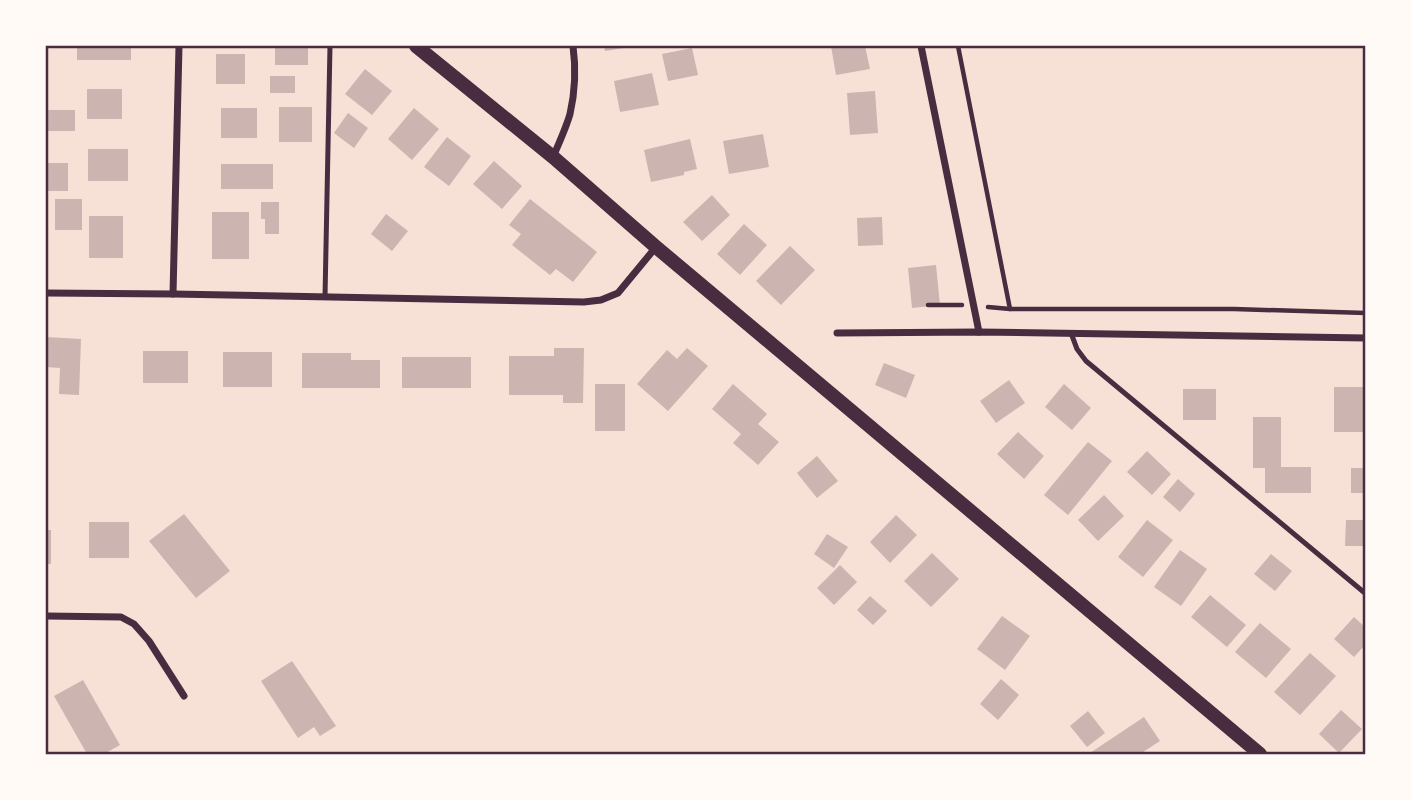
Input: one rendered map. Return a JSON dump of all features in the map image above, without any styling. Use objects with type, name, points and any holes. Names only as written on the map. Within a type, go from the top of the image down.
[{"type":"main road","points":[[416,46],[553,157],[656,247],[1260,754]]},
{"type":"street","points":[[173,294],[179,46]]},
{"type":"street","points":[[553,157],[569,116],[573,94],[573,46]]},
{"type":"street","points":[[921,46],[979,332]]},
{"type":"street","points":[[46,293],[584,302],[601,300],[618,293],[656,247]]},
{"type":"street","points":[[837,332],[1366,338]]},
{"type":"street","points":[[46,616],[121,618],[134,624],[149,641],[184,696]]},
{"type":"lane","points":[[325,297],[330,46]]},
{"type":"lane","points":[[1071,333],[1077,349],[1086,361],[1366,594]]},
{"type":"path","points":[[958,46],[1010,309]]},
{"type":"path","points":[[928,304],[1010,309],[1234,309],[1366,313]]},
{"type":"building","points":[[77,46],[131,46],[131,60],[77,60]]},
{"type":"building","points":[[275,46],[308,46],[308,65],[275,65]]},
{"type":"building","points":[[604,46],[629,46],[630,47],[605,51]]},
{"type":"building","points":[[831,46],[865,46],[870,69],[836,75]]},
{"type":"building","points":[[692,48],[698,75],[668,81],[662,54]]},
{"type":"building","points":[[216,54],[245,54],[245,84],[216,84]]},
{"type":"building","points":[[365,69],[392,91],[372,115],[345,94]]},
{"type":"building","points":[[652,73],[659,105],[620,112],[614,81]]},
{"type":"building","points":[[270,76],[295,76],[295,93],[270,93]]},
{"type":"building","points":[[87,89],[122,89],[122,119],[87,119]]},
{"type":"building","points":[[875,91],[878,133],[850,135],[847,93]]},
{"type":"building","points":[[279,107],[312,107],[312,142],[279,142]]},
{"type":"building","points":[[221,108],[257,108],[257,138],[221,138]]},
{"type":"building","points":[[414,108],[439,129],[412,160],[388,139]]},
{"type":"building","points":[[48,110],[75,110],[75,131],[48,131]]},
{"type":"building","points":[[348,113],[368,128],[354,148],[334,133]]},
{"type":"building","points":[[763,134],[769,167],[729,174],[723,141]]},
{"type":"building","points":[[447,137],[471,156],[449,186],[424,167]]},
{"type":"building","points":[[690,139],[697,169],[684,172],[684,175],[651,182],[644,150]]},
{"type":"building","points":[[88,149],[128,149],[128,181],[88,181]]},
{"type":"building","points":[[494,161],[522,186],[502,209],[473,184]]},
{"type":"building","points":[[46,163],[68,163],[68,191],[46,191]]},
{"type":"building","points":[[221,164],[273,164],[273,189],[221,189]]},
{"type":"building","points":[[712,195],[730,215],[702,241],[683,222]]},
{"type":"building","points":[[55,199],[82,199],[82,230],[55,230]]},
{"type":"building","points":[[530,199],[597,252],[573,282],[556,269],[550,275],[512,245],[521,234],[509,225]]},
{"type":"building","points":[[261,202],[279,202],[279,234],[265,234],[265,219],[261,219]]},
{"type":"building","points":[[212,212],[249,212],[249,259],[212,259]]},
{"type":"building","points":[[386,214],[408,231],[392,251],[371,234]]},
{"type":"building","points":[[89,216],[123,216],[123,258],[89,258]]},
{"type":"building","points":[[882,217],[883,245],[858,246],[857,218]]},
{"type":"building","points":[[744,224],[767,245],[740,275],[717,254]]},
{"type":"building","points":[[790,246],[815,270],[781,305],[756,281]]},
{"type":"building","points":[[936,265],[940,305],[912,308],[908,268]]},
{"type":"building","points":[[46,337],[81,339],[79,395],[59,394],[60,368],[46,367]]},
{"type":"building","points":[[554,348],[584,348],[583,403],[563,403],[563,395],[509,395],[509,356],[554,356]]},
{"type":"building","points":[[687,348],[708,366],[668,411],[637,384],[667,350],[677,359]]},
{"type":"building","points":[[143,351],[188,351],[188,383],[143,383]]},
{"type":"building","points":[[223,352],[272,352],[272,387],[223,387]]},
{"type":"building","points":[[302,353],[351,353],[351,360],[380,360],[380,388],[302,388]]},
{"type":"building","points":[[402,357],[471,357],[471,388],[402,388]]},
{"type":"building","points":[[884,363],[915,375],[906,398],[875,385]]},
{"type":"building","points":[[1009,380],[1025,403],[996,423],[980,401]]},
{"type":"building","points":[[595,384],[625,384],[625,431],[595,431]]},
{"type":"building","points":[[733,384],[767,414],[758,424],[779,442],[758,465],[733,443],[741,434],[712,409]]},
{"type":"building","points":[[1064,384],[1091,408],[1072,430],[1045,407]]},
{"type":"building","points":[[1334,387],[1366,387],[1366,432],[1334,432]]},
{"type":"building","points":[[1183,389],[1216,389],[1216,420],[1183,420]]},
{"type":"building","points":[[1253,417],[1281,417],[1281,467],[1311,467],[1311,493],[1265,493],[1265,468],[1253,468]]},
{"type":"building","points":[[1018,432],[1044,456],[1024,479],[997,454]]},
{"type":"building","points":[[1088,442],[1112,461],[1068,515],[1044,495]]},
{"type":"building","points":[[1147,451],[1171,474],[1152,495],[1127,472]]},
{"type":"building","points":[[817,456],[838,481],[817,498],[797,473]]},
{"type":"building","points":[[1351,468],[1366,468],[1366,493],[1351,493]]},
{"type":"building","points":[[1178,479],[1195,494],[1180,512],[1163,497]]},
{"type":"building","points":[[1104,495],[1124,516],[1098,541],[1078,520]]},
{"type":"building","points":[[184,514],[230,571],[196,598],[149,541]]},
{"type":"building","points":[[896,515],[917,535],[890,563],[870,542]]},
{"type":"building","points":[[1147,520],[1173,540],[1143,577],[1118,557]]},
{"type":"building","points":[[1346,520],[1366,520],[1366,546],[1345,546]]},
{"type":"building","points":[[89,522],[129,522],[129,558],[89,558]]},
{"type":"building","points":[[46,530],[51,530],[51,564],[46,564]]},
{"type":"building","points":[[827,534],[848,547],[834,568],[814,554]]},
{"type":"building","points":[[1180,550],[1207,569],[1181,606],[1154,587]]},
{"type":"building","points":[[932,553],[959,579],[931,607],[904,581]]},
{"type":"building","points":[[1271,554],[1292,571],[1275,591],[1254,574]]},
{"type":"building","points":[[840,565],[857,582],[834,605],[817,588]]},
{"type":"building","points":[[1210,595],[1246,625],[1227,647],[1191,617]]},
{"type":"building","points":[[870,596],[887,611],[873,625],[857,610]]},
{"type":"building","points":[[1002,616],[1030,636],[1005,670],[977,649]]},
{"type":"building","points":[[1354,617],[1366,628],[1366,644],[1354,657],[1334,639]]},
{"type":"building","points":[[1260,623],[1291,649],[1266,678],[1235,652]]},
{"type":"building","points":[[1310,653],[1336,676],[1300,715],[1274,692]]},
{"type":"building","points":[[292,661],[336,726],[320,736],[314,727],[298,738],[261,681]]},
{"type":"building","points":[[1001,679],[1019,695],[998,720],[980,704]]},
{"type":"building","points":[[83,680],[120,745],[104,754],[87,754],[54,696]]},
{"type":"building","points":[[1341,710],[1362,729],[1339,753],[1319,734]]},
{"type":"building","points":[[1088,711],[1105,733],[1087,747],[1070,726]]},
{"type":"building","points":[[1144,717],[1160,741],[1140,754],[1090,753]]}]
